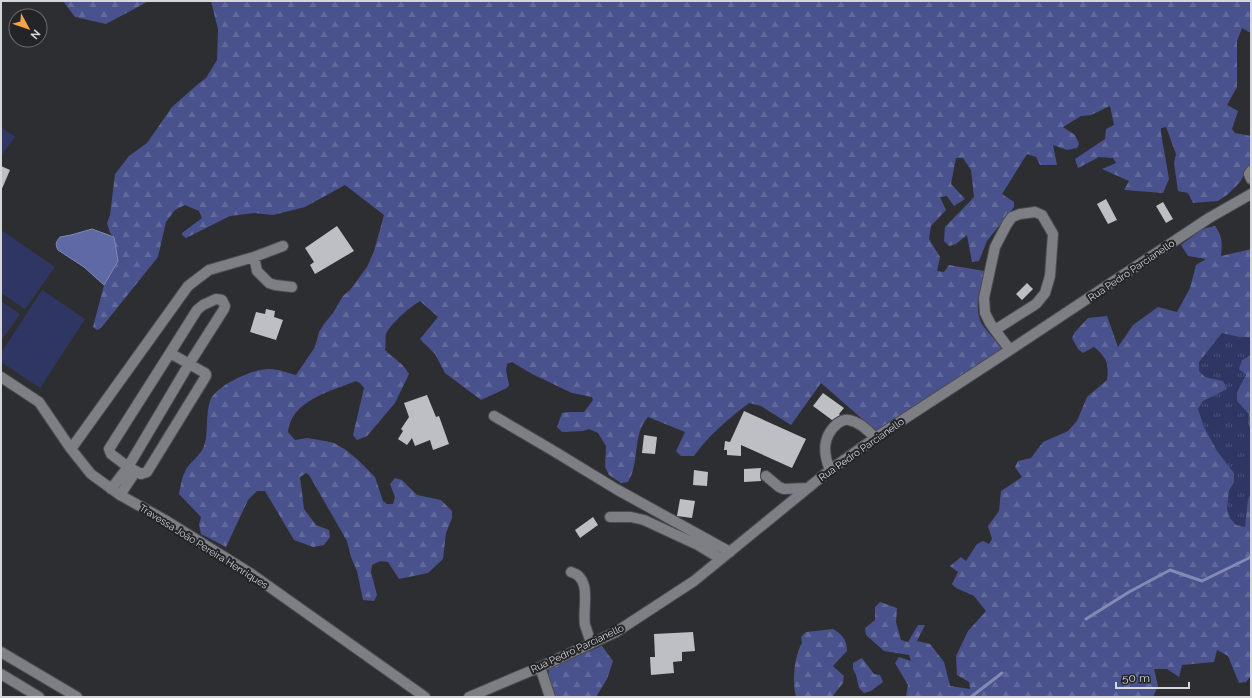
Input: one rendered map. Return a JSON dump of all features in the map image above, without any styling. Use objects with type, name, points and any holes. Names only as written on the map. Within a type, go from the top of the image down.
[{"type":"street","points":[[1251,171],[1249,174],[1251,178]]},
{"type":"street","name":"Rua Pedro Parcianello","points":[[469,697],[540,667],[616,632],[694,581],[807,488],[875,438],[1209,218],[1251,194]]},
{"type":"street","points":[[995,330],[1036,304],[1045,294],[1050,276],[1053,234],[1042,215],[1036,212],[1020,214],[1012,217],[1006,224],[995,247],[984,298],[985,313],[995,330],[1010,350]]},
{"type":"street","points":[[71,449],[188,286],[209,270],[254,257],[283,246]]},
{"type":"street","points":[[254,257],[257,271],[269,283],[275,285],[292,286]]},
{"type":"street","points":[[120,495],[132,469],[189,364],[224,309],[225,306],[222,300],[216,299],[203,305],[197,310],[170,353],[110,449],[110,454],[132,469],[141,474],[147,472],[206,376],[206,374],[204,373],[189,364],[170,353]]},
{"type":"street","name":"Travessa João Pereira Henriques","points":[[1,377],[39,402],[71,449],[91,474],[120,495],[165,520],[250,573],[425,697]]},
{"type":"street","points":[[494,416],[616,489],[730,552]]},
{"type":"street","points":[[830,470],[827,463],[825,449],[827,438],[831,430],[841,421],[849,420],[857,424],[868,431],[875,438]]},
{"type":"street","points":[[111,489],[132,469]]},
{"type":"street","points":[[766,476],[779,487],[784,489],[807,488]]},
{"type":"street","points":[[610,516],[631,517],[644,520],[698,545],[721,560]]},
{"type":"street","points":[[571,572],[577,573],[582,578],[585,595],[585,625],[591,643]]},
{"type":"street","points":[[1,652],[77,697]]},
{"type":"street","points":[[540,667],[550,697]]},
{"type":"street","points":[[1,674],[39,697]]},
{"type":"green space","points":[[63,1],[149,1],[106,24],[75,17]]},
{"type":"green space","points":[[211,1],[1251,1],[1251,33],[1242,28],[1237,41],[1237,87],[1227,105],[1238,111],[1232,129],[1235,133],[1251,136],[1251,163],[1240,182],[1228,194],[1218,201],[1193,203],[1188,193],[1178,191],[1174,163],[1176,154],[1166,127],[1161,128],[1169,179],[1163,193],[1124,190],[1129,181],[1102,169],[1116,163],[1113,158],[1099,157],[1078,168],[1075,159],[1105,139],[1106,129],[1114,125],[1110,106],[1091,115],[1081,116],[1063,127],[1075,135],[1079,144],[1077,148],[1067,150],[1053,145],[1057,165],[1040,165],[1036,157],[1027,154],[1002,194],[1014,202],[1014,207],[987,241],[979,261],[972,262],[967,235],[956,244],[949,246],[944,241],[945,227],[974,197],[971,170],[963,158],[956,158],[951,184],[965,199],[954,206],[947,196],[940,197],[946,210],[931,226],[929,239],[940,257],[937,271],[944,272],[949,265],[984,271],[978,298],[979,318],[984,327],[1002,349],[876,431],[821,383],[791,425],[761,406],[749,403],[719,428],[694,456],[681,456],[676,451],[685,432],[648,417],[639,435],[635,463],[628,482],[621,483],[609,475],[605,467],[606,446],[598,433],[589,429],[583,431],[562,432],[557,427],[562,413],[584,412],[593,400],[592,397],[572,393],[532,374],[512,362],[507,364],[506,370],[509,385],[507,388],[481,400],[445,373],[435,354],[420,339],[438,317],[420,301],[401,316],[386,334],[385,350],[407,370],[409,374],[395,403],[367,436],[357,440],[353,435],[364,388],[356,381],[325,393],[305,404],[291,421],[288,432],[295,440],[307,438],[325,441],[334,443],[346,450],[375,477],[383,501],[387,504],[393,504],[395,497],[390,484],[395,478],[402,480],[417,495],[441,500],[452,511],[452,518],[446,533],[443,559],[428,573],[399,579],[388,562],[380,561],[372,565],[371,572],[377,595],[374,601],[363,600],[357,571],[351,557],[347,541],[309,475],[306,473],[300,477],[304,509],[316,525],[329,530],[330,537],[324,545],[313,547],[294,540],[265,491],[257,491],[248,500],[226,547],[201,534],[199,525],[201,517],[179,494],[185,471],[201,452],[204,446],[208,412],[213,395],[236,379],[263,369],[280,370],[296,375],[315,347],[319,332],[324,324],[333,313],[343,296],[350,290],[367,267],[374,251],[384,215],[345,185],[305,207],[273,215],[254,213],[230,216],[186,238],[182,235],[182,233],[202,218],[199,211],[185,205],[175,210],[166,222],[158,257],[101,328],[97,330],[93,327],[104,285],[118,261],[114,237],[110,233],[107,223],[110,215],[115,174],[129,156],[147,143],[172,107],[206,78],[217,60],[218,29]]},
{"type":"green space","points":[[1,127],[15,137],[1,156]]},
{"type":"green space","points":[[1215,226],[1221,240],[1221,256],[1251,249],[1251,337],[1239,337],[1222,333],[1199,362],[1199,371],[1205,377],[1223,381],[1227,389],[1203,401],[1198,409],[1204,427],[1217,451],[1234,473],[1234,482],[1229,491],[1227,509],[1230,518],[1236,525],[1245,527],[1248,499],[1251,494],[1251,676],[1246,682],[1239,683],[1228,656],[1217,650],[1214,662],[1182,665],[1179,677],[1167,669],[1154,669],[1158,686],[1153,697],[906,697],[908,685],[895,663],[899,657],[911,661],[909,655],[884,651],[866,635],[865,628],[875,620],[875,607],[880,602],[897,608],[896,622],[901,640],[908,642],[918,625],[925,625],[917,641],[930,644],[944,662],[950,686],[970,689],[969,682],[957,675],[956,656],[968,631],[986,611],[974,596],[956,588],[952,584],[958,572],[950,566],[961,557],[966,561],[977,544],[983,541],[989,544],[992,539],[988,526],[999,511],[1001,491],[1022,477],[1015,467],[1018,461],[1031,458],[1043,442],[1068,431],[1077,421],[1087,397],[1107,380],[1108,369],[1102,354],[1094,347],[1083,353],[1078,349],[1072,338],[1075,332],[1088,318],[1107,316],[1118,347],[1133,325],[1158,307],[1177,312],[1190,288],[1196,265],[1206,259],[1188,256],[1181,245],[1202,229]]},
{"type":"green space","points":[[1,230],[55,267],[25,309],[1,293]]},
{"type":"green space","points":[[42,290],[85,319],[40,388],[1,362],[1,353]]},
{"type":"green space","points":[[1,301],[20,314],[1,341]]},
{"type":"green space","points":[[1222,333],[1239,337],[1251,337],[1251,355],[1242,360],[1246,375],[1237,392],[1249,414],[1248,424],[1251,429],[1251,494],[1248,500],[1245,527],[1236,525],[1230,518],[1227,509],[1229,491],[1234,482],[1234,473],[1217,451],[1203,427],[1198,409],[1203,401],[1223,381],[1205,377],[1198,371],[1199,362]]},
{"type":"green space","points":[[1251,355],[1251,429],[1248,424],[1249,414],[1237,401],[1237,392],[1246,375],[1239,369],[1242,360]]},
{"type":"green space","points":[[833,629],[843,638],[847,647],[847,651],[833,666],[844,676],[843,683],[832,697],[796,697],[794,670],[799,648],[802,643],[801,637],[806,632]]},
{"type":"green space","points":[[602,646],[613,661],[607,679],[596,697],[554,697],[548,677],[549,667]]},
{"type":"green space","points":[[862,658],[874,674],[880,675],[883,682],[871,691],[864,693],[859,688],[853,669],[853,663]]},
{"type":"shaded area","points":[[92,229],[114,237],[118,261],[104,285],[84,267],[58,250],[56,246],[60,237]]},
{"type":"building","points":[[1,166],[10,170],[1,191]]},
{"type":"building","points":[[1106,199],[1117,220],[1108,224],[1097,204]]},
{"type":"building","points":[[1163,202],[1173,219],[1166,223],[1156,206]]},
{"type":"building","points":[[337,226],[354,251],[315,274],[310,265],[314,262],[305,248]]},
{"type":"building","points":[[1027,283],[1033,289],[1022,300],[1016,294]]},
{"type":"building","points":[[266,309],[275,311],[274,317],[283,320],[276,340],[250,332],[256,312],[265,314]]},
{"type":"building","points":[[823,393],[844,408],[839,414],[840,415],[832,420],[813,406]]},
{"type":"building","points":[[427,395],[436,417],[439,416],[449,444],[433,450],[430,440],[415,446],[412,438],[407,445],[398,439],[403,431],[401,429],[409,417],[404,403]]},
{"type":"building","points":[[744,411],[806,439],[792,468],[741,445],[741,456],[727,455],[727,450],[724,450],[725,441],[730,442]]},
{"type":"building","points":[[644,435],[657,437],[655,454],[642,453]]},
{"type":"building","points":[[761,468],[761,481],[744,482],[744,469]]},
{"type":"building","points":[[694,470],[708,472],[707,486],[693,485]]},
{"type":"building","points":[[680,499],[695,501],[692,518],[677,516]]},
{"type":"building","points":[[593,517],[598,525],[580,538],[575,530]]},
{"type":"building","points":[[693,632],[695,651],[682,652],[682,661],[673,662],[674,673],[651,675],[650,657],[655,657],[654,634]]},
{"type":"waterway","points":[[1086,619],[1129,592],[1170,570],[1202,581],[1251,557]]},
{"type":"waterway","points":[[971,697],[1002,673]]}]
